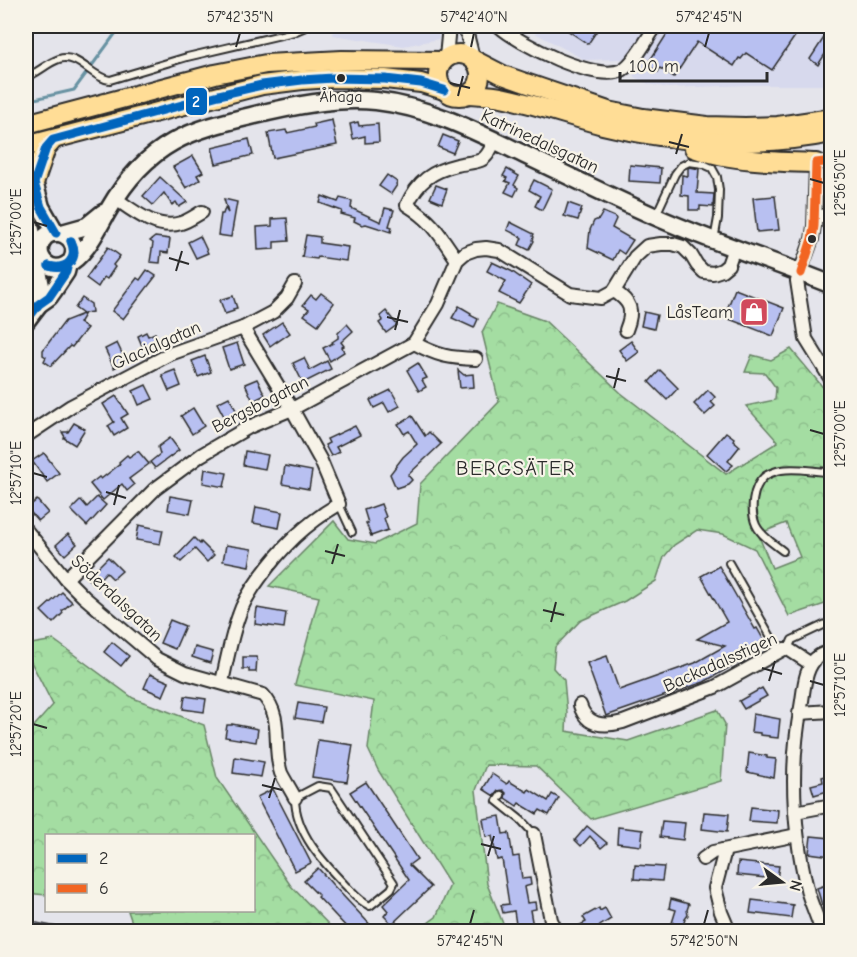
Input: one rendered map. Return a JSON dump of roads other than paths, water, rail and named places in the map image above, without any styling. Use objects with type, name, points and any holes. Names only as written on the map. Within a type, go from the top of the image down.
[{"type":"main road","points":[[831,118],[778,126],[707,126],[608,111],[503,75],[462,53],[445,59],[438,69],[439,82],[449,94],[500,97],[603,125],[658,135],[707,141],[740,142],[781,140],[831,133]]},
{"type":"main road","points":[[26,124],[215,74],[266,64],[342,60],[445,59]]},
{"type":"main road","points":[[469,94],[476,87],[480,78],[479,68],[473,59]]},
{"type":"main road","points":[[26,146],[261,85],[322,79],[376,78],[421,83],[444,90]]},
{"type":"main road","points":[[26,134],[66,114]]},
{"type":"main road","points":[[658,135],[701,151],[725,156],[824,162]]},
{"type":"main road","points":[[34,183],[46,148],[53,140]]},
{"type":"street","points":[[445,59],[450,26]]},
{"type":"street","points":[[465,26],[473,59]]},
{"type":"street","points":[[498,26],[543,53],[585,69],[612,74],[626,68],[632,62],[656,26]]},
{"type":"street","name":"Katrinedalsgatan","points":[[26,321],[39,304],[49,297],[70,262],[79,256],[92,239],[126,184],[148,160],[173,142],[203,129],[251,116],[311,104],[352,100],[408,107],[442,117],[656,216],[831,285]]},
{"type":"street","points":[[495,141],[481,160],[443,169],[430,175],[413,191],[407,205],[430,222],[457,260],[465,253],[476,249],[499,250],[570,294],[601,298],[614,291],[635,257],[647,246],[662,243],[683,248],[704,272],[713,273],[728,265],[734,248]]},
{"type":"street","points":[[26,158],[41,207],[59,233],[73,243],[75,249],[70,262],[57,268],[46,264],[32,235],[26,207]]},
{"type":"street","points":[[824,162],[812,239],[797,281],[806,339],[831,381]]},
{"type":"street","points":[[112,204],[147,219],[169,225],[180,224],[202,212]]},
{"type":"street","name":"Katrinedalsgatan","points":[[59,233],[87,225],[112,204]]},
{"type":"street","points":[[815,216],[831,214]]},
{"type":"street","points":[[39,304],[40,252],[45,237],[59,233]]},
{"type":"street","name":"Bergsbogatan","points":[[66,579],[155,489],[201,455],[249,427],[292,409],[414,343],[438,304],[457,260]]},
{"type":"street","name":"Glacialgatan","points":[[26,436],[71,406],[170,354],[243,328],[273,312],[295,284]]},
{"type":"street","points":[[614,291],[629,303],[631,312],[626,330]]},
{"type":"street","points":[[222,682],[239,613],[253,588],[274,557],[304,528],[339,504],[321,460],[243,328]]},
{"type":"street","points":[[414,343],[428,351],[450,358],[476,359]]},
{"type":"street","name":"Söderdalsgatan","points":[[26,530],[66,579],[157,659],[185,673],[263,695],[271,703],[275,715],[276,742],[281,772],[295,798]]},
{"type":"street","name":"Backadalsstigen","points":[[580,705],[583,714],[589,720],[611,725],[715,687],[784,650],[811,664]]},
{"type":"street","points":[[822,932],[809,895],[797,835],[793,770],[799,713],[806,679],[811,664],[819,656],[831,651]]},
{"type":"street","points":[[799,713],[831,711]]},
{"type":"street","points":[[795,812],[831,805]]},
{"type":"street","points":[[534,834],[551,920],[557,932]]},
{"type":"street","points":[[703,859],[712,852],[797,835]]},
{"type":"street","points":[[723,850],[724,854],[715,888],[729,931]]},
{"type":"lane","points":[[26,77],[60,59],[71,58],[103,79],[110,80],[187,57],[294,32],[308,26]]},
{"type":"lane","points":[[656,216],[681,166],[689,162],[703,164],[712,168],[717,177],[719,190],[714,240]]},
{"type":"lane","points":[[783,551],[762,533],[756,524],[753,497],[758,487],[765,476],[780,470],[831,472]]},
{"type":"lane","points":[[339,504],[352,532]]},
{"type":"lane","points":[[729,563],[784,650],[792,640],[831,621]]},
{"type":"lane","points":[[318,786],[331,788],[394,883],[391,888],[370,906],[356,897],[322,861],[313,848],[295,811],[295,798],[318,786]]},
{"type":"lane","points":[[501,795],[497,801],[534,834]]},
{"type":"waterway","points":[[26,101],[74,90],[121,26]]},
{"type":"place","name":"Åhaga","points":[[341,78]]},
{"type":"place","name":"LåsTeam","points":[[754,312]]},
{"type":"district","name":"BERGSÄTER","points":[[516,468]]}]
